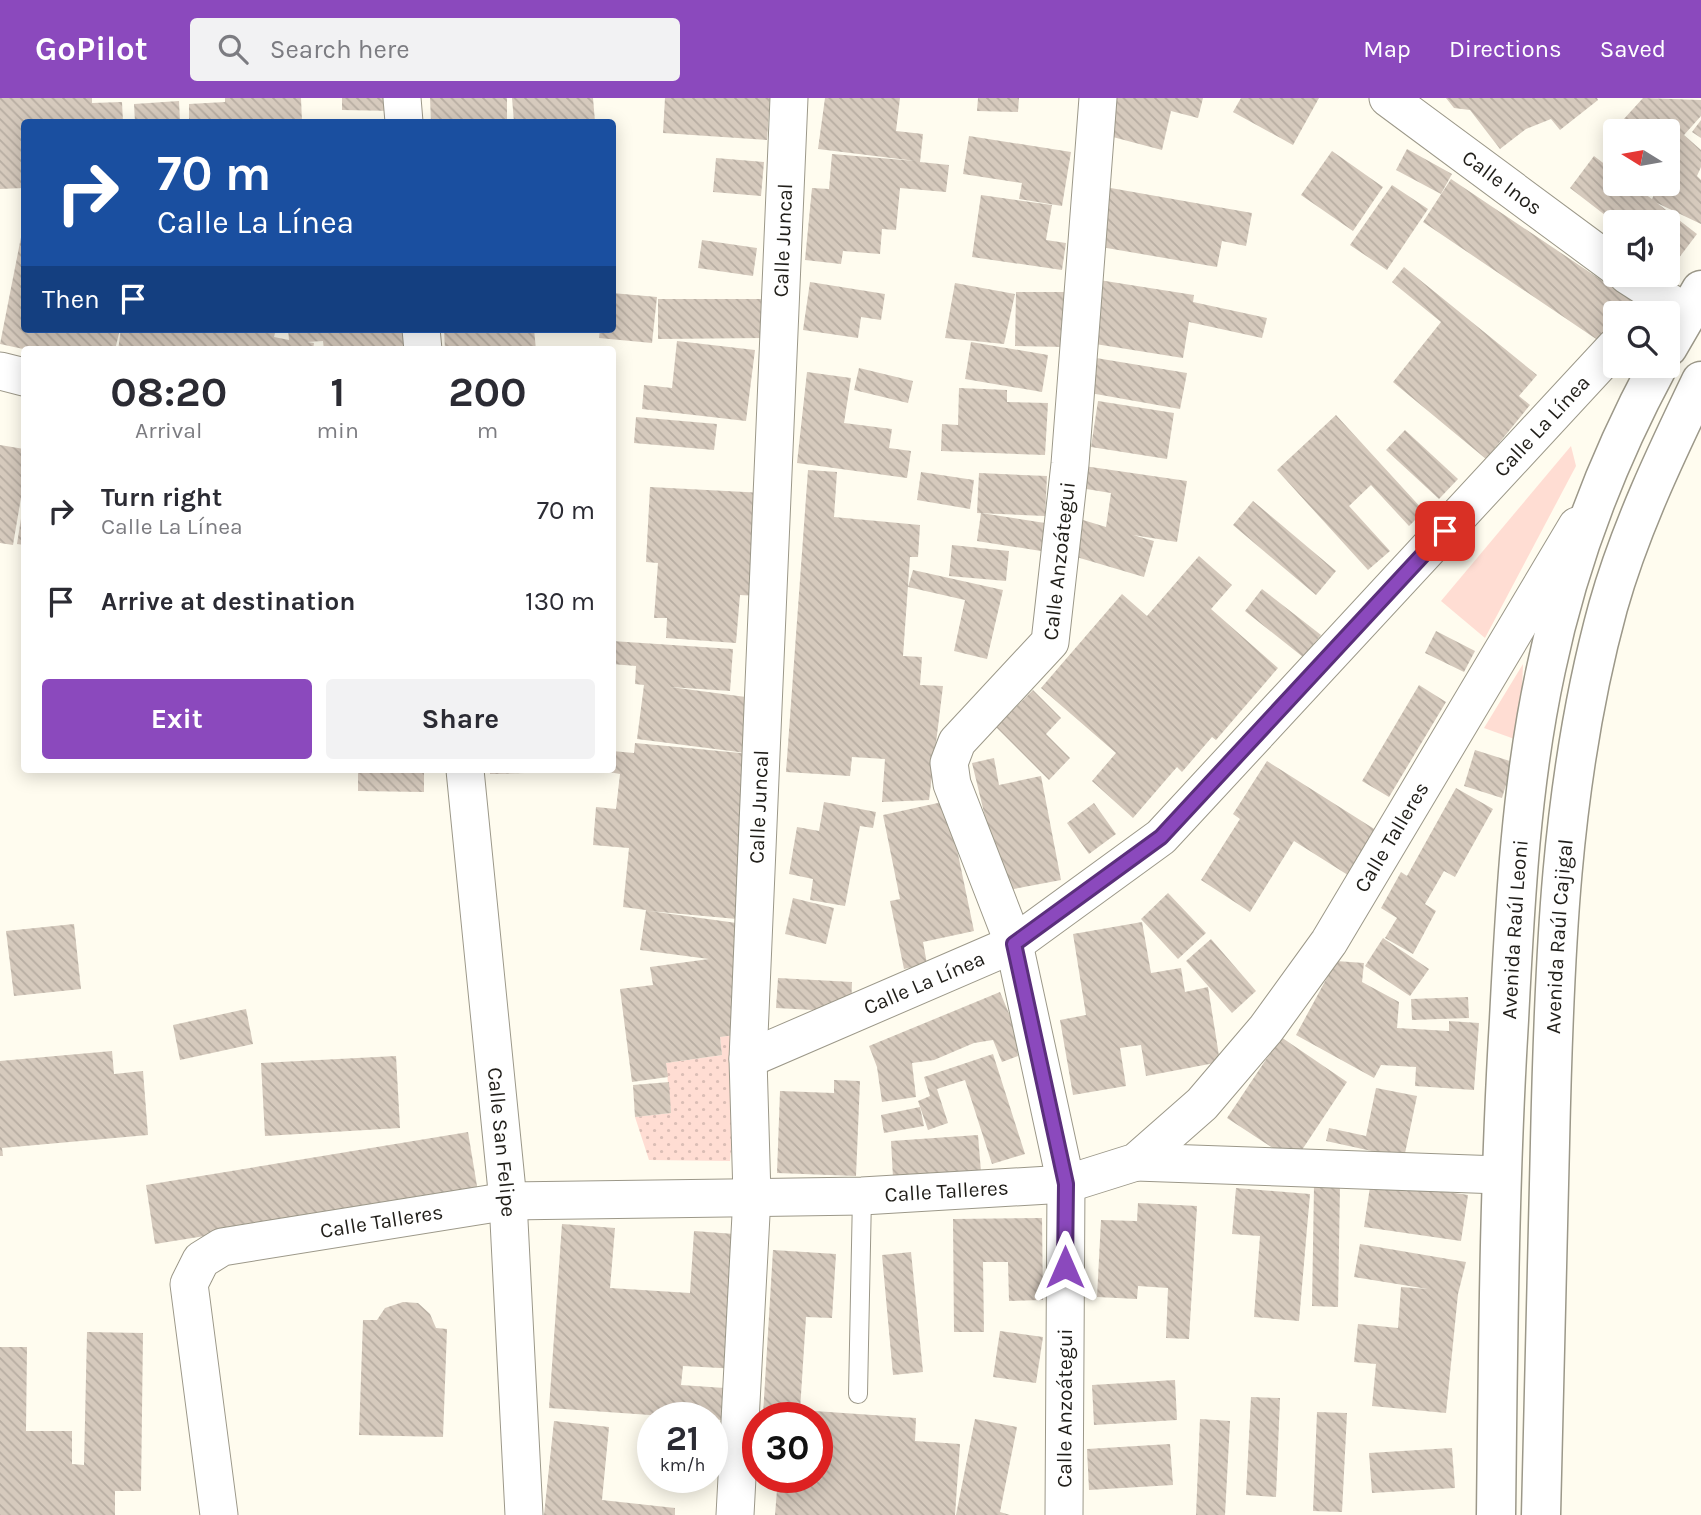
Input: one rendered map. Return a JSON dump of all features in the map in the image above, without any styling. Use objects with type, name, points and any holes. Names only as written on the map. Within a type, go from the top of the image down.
[{"type":"main road","name":"Avenida Raúl Leoni","points":[[1496,1515],[1500,1175],[1512,957],[1527,793],[1546,669],[1572,568],[1599,489],[1652,378]]},
{"type":"main road","name":"Avenida Raúl Cajigal","points":[[1541,1515],[1553,994],[1565,829],[1585,706],[1609,605],[1657,472],[1701,381]]},
{"type":"street","points":[[402,98],[404,119]]},
{"type":"street","name":"Calle Juncal","points":[[735,1515],[752,1196],[748,1059],[789,98]]},
{"type":"street","name":"Calle Anzoátegui","points":[[1064,1515],[1066,1184],[1014,944],[952,784],[949,763],[957,742],[1050,642],[1070,464],[1098,98]]},
{"type":"street","name":"Calle Inos","points":[[1388,98],[1603,257]]},
{"type":"street","points":[[1647,287],[1671,301]]},
{"type":"street","name":"Calle La Línea","points":[[748,1059],[1014,944],[1161,837],[1603,360]]},
{"type":"street","points":[[0,371],[21,376]]},
{"type":"street","name":"Calle Talleres","points":[[219,1515],[189,1284],[201,1260],[222,1247],[508,1201],[862,1196],[1066,1184],[1136,1162],[1202,1104],[1266,1029],[1329,942],[1599,489]]},
{"type":"street","name":"Calle San Felipe","points":[[465,773],[508,1201],[524,1515]]},
{"type":"street","points":[[1136,1162],[1500,1175]]},
{"type":"lane","points":[[858,1394],[862,1196]]},
{"type":"shaded area","points":[[1571,446],[1576,466],[1485,638],[1441,601]]},
{"type":"shaded area","points":[[1523,664],[1520,741],[1484,728]]},
{"type":"shaded area","points":[[742,1034],[730,1161],[649,1160],[635,1117],[671,1113],[666,1063],[722,1055],[720,1037]]},
{"type":"building","points":[[0,98],[92,98],[92,103],[122,102],[123,119],[21,119],[21,188],[0,189]]},
{"type":"building","points":[[225,98],[301,98],[302,119],[189,119],[189,104],[225,102]]},
{"type":"building","points":[[342,98],[394,98],[394,111],[342,110]]},
{"type":"building","points":[[430,98],[507,98],[507,119],[431,119]]},
{"type":"building","points":[[512,98],[593,98],[595,119],[514,119]]},
{"type":"building","points":[[665,98],[770,98],[767,140],[663,133]]},
{"type":"building","points":[[825,98],[900,98],[896,131],[923,134],[920,162],[949,165],[946,192],[900,188],[896,230],[882,229],[880,254],[843,251],[841,264],[805,260],[812,188],[829,189],[832,154],[916,161],[818,149]]},
{"type":"building","points":[[978,98],[1019,98],[1018,112],[977,111]]},
{"type":"building","points":[[1115,98],[1203,98],[1198,118],[1171,111],[1162,150],[1109,136]]},
{"type":"building","points":[[1241,98],[1319,98],[1293,145],[1233,112]]},
{"type":"building","points":[[1446,98],[1598,100],[1560,130],[1551,119],[1526,129],[1500,149],[1470,110],[1454,108]]},
{"type":"building","points":[[1643,98],[1701,100],[1701,116],[1684,135],[1701,150],[1701,167],[1697,176],[1701,180],[1701,224],[1680,214],[1680,210],[1672,210],[1657,203],[1666,210],[1603,210],[1603,214],[1570,188],[1594,156],[1603,163],[1603,196],[1648,196],[1652,199],[1653,196],[1680,196],[1680,119],[1624,119]]},
{"type":"building","points":[[179,101],[180,119],[135,119],[134,104]]},
{"type":"building","points":[[1701,120],[1701,138],[1692,132]]},
{"type":"building","points":[[969,136],[1071,152],[1062,206],[1019,199],[1022,183],[963,174]]},
{"type":"building","points":[[1407,149],[1452,174],[1441,194],[1396,170]]},
{"type":"building","points":[[1332,151],[1383,187],[1353,231],[1301,195]]},
{"type":"building","points":[[716,158],[764,162],[761,196],[713,192]]},
{"type":"building","points":[[1451,179],[1603,281],[1603,287],[1612,287],[1631,300],[1603,301],[1602,343],[1423,222]]},
{"type":"building","points":[[1392,185],[1428,209],[1387,270],[1350,245]]},
{"type":"building","points":[[1105,187],[1252,213],[1246,246],[1222,241],[1217,267],[1095,246]]},
{"type":"building","points":[[981,195],[1052,205],[1046,240],[1066,243],[1062,270],[972,257]]},
{"type":"building","points":[[1680,221],[1697,234],[1680,256]]},
{"type":"building","points":[[21,237],[21,333],[119,333],[116,346],[21,346],[21,348],[0,344]]},
{"type":"building","points":[[702,240],[757,248],[753,276],[698,268]]},
{"type":"building","points":[[1404,267],[1537,375],[1519,396],[1530,405],[1486,459],[1393,382],[1441,322],[1392,282]]},
{"type":"building","points":[[1099,280],[1194,295],[1193,302],[1267,318],[1262,338],[1189,322],[1183,358],[1089,343]]},
{"type":"building","points":[[810,282],[885,294],[881,320],[861,317],[858,338],[803,330]]},
{"type":"building","points":[[955,283],[1015,294],[1004,344],[945,338]]},
{"type":"building","points":[[1016,292],[1064,292],[1064,347],[1015,346]]},
{"type":"building","points":[[616,293],[657,297],[652,343],[599,338],[600,333],[616,333]]},
{"type":"building","points":[[658,299],[764,299],[764,338],[658,339]]},
{"type":"building","points":[[120,333],[275,333],[274,337],[289,340],[288,333],[405,333],[406,346],[324,346],[323,341],[307,342],[314,343],[314,346],[119,346]]},
{"type":"building","points":[[444,333],[534,333],[536,346],[445,346]]},
{"type":"building","points":[[677,341],[755,350],[746,421],[642,409],[644,385],[672,388]]},
{"type":"building","points":[[971,342],[1048,355],[1042,392],[965,379]]},
{"type":"building","points":[[1096,358],[1187,373],[1180,409],[1090,393]]},
{"type":"building","points":[[859,368],[913,381],[908,403],[854,390]]},
{"type":"building","points":[[807,372],[851,378],[844,423],[892,429],[889,448],[911,451],[907,478],[797,463]]},
{"type":"building","points":[[959,388],[1007,390],[1007,402],[1048,403],[1045,455],[941,451],[942,424],[958,425]]},
{"type":"building","points":[[1098,401],[1174,413],[1167,459],[1091,447]]},
{"type":"building","points":[[1336,415],[1424,511],[1409,526],[1371,485],[1349,506],[1390,551],[1368,570],[1277,470]]},
{"type":"building","points":[[636,417],[717,424],[714,450],[634,443]]},
{"type":"building","points":[[1405,430],[1458,479],[1439,499],[1386,450]]},
{"type":"building","points":[[0,445],[21,448],[21,498],[13,545],[0,543]]},
{"type":"building","points":[[1084,466],[1187,481],[1177,542],[1133,535],[1154,541],[1144,577],[1073,556],[1083,520],[1106,527],[1111,493],[1080,488]]},
{"type":"building","points":[[808,470],[837,472],[834,517],[920,525],[918,557],[910,557],[903,656],[922,657],[920,685],[943,686],[929,800],[882,802],[885,759],[852,757],[850,776],[786,772]]},
{"type":"building","points":[[921,472],[974,480],[970,509],[917,500]]},
{"type":"building","points":[[979,473],[1047,476],[1045,516],[977,513]]},
{"type":"building","points":[[650,487],[764,493],[758,596],[740,595],[736,643],[666,638],[667,618],[654,618],[658,563],[646,562]]},
{"type":"building","points":[[1253,501],[1336,571],[1316,595],[1233,525]]},
{"type":"building","points":[[981,513],[1045,523],[1041,551],[977,541]]},
{"type":"building","points":[[21,519],[21,545],[17,544]]},
{"type":"building","points":[[952,545],[1009,551],[1006,581],[949,576]]},
{"type":"building","points":[[1199,556],[1232,585],[1211,609],[1278,668],[1216,740],[1212,737],[1182,772],[1177,767],[1133,818],[1092,781],[1116,753],[1041,688],[1122,594],[1147,616]]},
{"type":"building","points":[[913,570],[1003,590],[987,659],[954,651],[965,600],[908,587]]},
{"type":"building","points":[[1262,589],[1321,635],[1303,657],[1245,611]]},
{"type":"building","points":[[1436,631],[1475,651],[1464,672],[1425,653]]},
{"type":"building","points":[[616,641],[733,649],[730,691],[670,687],[761,699],[754,754],[637,739],[644,685],[635,684],[636,666],[616,664]]},
{"type":"building","points":[[1419,685],[1446,702],[1389,797],[1362,781]]},
{"type":"building","points":[[1033,690],[1061,718],[1046,734],[1070,758],[1049,780],[996,727]]},
{"type":"building","points":[[635,743],[751,754],[737,919],[649,911],[744,924],[739,964],[733,963],[742,1034],[720,1037],[722,1055],[666,1063],[668,1077],[632,1082],[620,989],[653,985],[650,967],[709,959],[640,950],[646,910],[623,907],[629,848],[593,845],[596,807],[616,809],[620,774],[614,773],[616,751],[634,753]]},
{"type":"building","points":[[1475,750],[1513,762],[1502,798],[1464,786]]},
{"type":"building","points":[[994,758],[999,785],[1041,776],[1061,880],[1003,891],[972,763]]},
{"type":"building","points":[[1267,761],[1379,832],[1351,877],[1294,841],[1250,912],[1201,880],[1240,819],[1233,814]]},
{"type":"building","points":[[358,773],[424,773],[424,792],[358,791]]},
{"type":"building","points":[[1456,788],[1493,809],[1455,877],[1444,871],[1425,904],[1436,911],[1413,954],[1385,938],[1397,918],[1381,908],[1401,872],[1407,876]]},
{"type":"building","points":[[947,801],[974,931],[923,942],[927,964],[904,969],[890,901],[900,899],[883,815]]},
{"type":"building","points":[[824,802],[876,812],[873,828],[860,826],[845,906],[810,900],[813,879],[789,874],[797,827],[819,831]]},
{"type":"building","points":[[1094,803],[1116,834],[1089,854],[1067,823]]},
{"type":"building","points":[[1168,893],[1206,933],[1178,959],[1141,919]]},
{"type":"building","points":[[793,898],[834,908],[826,944],[785,934]]},
{"type":"building","points":[[1142,922],[1151,973],[1181,968],[1185,992],[1208,987],[1220,1062],[1146,1076],[1141,1045],[1120,1048],[1126,1086],[1073,1095],[1060,1020],[1086,1015],[1073,934]]},
{"type":"building","points":[[74,924],[81,989],[14,996],[6,931]]},
{"type":"building","points":[[1383,938],[1429,969],[1410,996],[1365,966]]},
{"type":"building","points":[[1211,939],[1256,991],[1232,1013],[1186,961]]},
{"type":"building","points":[[1336,961],[1364,963],[1362,982],[1399,1002],[1397,1028],[1449,1031],[1449,1021],[1479,1023],[1474,1090],[1415,1086],[1416,1067],[1381,1065],[1374,1078],[1296,1035]]},
{"type":"building","points":[[778,978],[852,982],[851,1012],[776,1008]]},
{"type":"building","points":[[1000,992],[1015,1028],[1018,1056],[1002,1062],[993,1040],[974,1043],[934,1060],[912,1063],[916,1097],[882,1102],[877,1067],[869,1046]]},
{"type":"building","points":[[1468,997],[1469,1018],[1412,1020],[1411,999]]},
{"type":"building","points":[[246,1009],[253,1044],[180,1060],[173,1025]]},
{"type":"building","points":[[1281,1037],[1347,1082],[1294,1162],[1227,1118]]},
{"type":"building","points":[[112,1051],[114,1074],[143,1071],[148,1135],[2,1148],[3,1156],[0,1156],[0,1061]]},
{"type":"building","points":[[993,1054],[1025,1154],[992,1164],[965,1080],[937,1089],[948,1123],[928,1130],[918,1101],[930,1096],[924,1077]]},
{"type":"building","points":[[396,1056],[400,1128],[265,1136],[261,1063]]},
{"type":"building","points":[[834,1080],[860,1081],[856,1176],[777,1173],[780,1091],[834,1093]]},
{"type":"building","points":[[669,1082],[671,1113],[635,1117],[633,1085]]},
{"type":"building","points":[[1376,1088],[1417,1096],[1404,1158],[1326,1141],[1329,1128],[1366,1136]]},
{"type":"building","points":[[920,1107],[924,1126],[884,1133],[881,1115]]},
{"type":"building","points":[[468,1132],[478,1192],[155,1244],[146,1185]]},
{"type":"building","points":[[978,1135],[981,1172],[893,1178],[891,1141]]},
{"type":"building","points":[[1371,1180],[1468,1195],[1461,1241],[1364,1227]]},
{"type":"building","points":[[1314,1186],[1340,1186],[1338,1307],[1312,1306]]},
{"type":"building","points":[[1236,1188],[1310,1194],[1299,1321],[1254,1317],[1260,1236],[1232,1234]]},
{"type":"building","points":[[1138,1203],[1197,1206],[1189,1339],[1166,1338],[1168,1288],[1138,1286],[1137,1299],[1097,1297],[1101,1220],[1137,1221]]},
{"type":"building","points":[[1042,1218],[1043,1300],[1009,1301],[1008,1262],[983,1262],[984,1332],[954,1332],[953,1219]]},
{"type":"building","points":[[562,1224],[615,1228],[610,1288],[690,1293],[694,1231],[748,1235],[739,1369],[683,1366],[681,1385],[739,1389],[737,1421],[728,1420],[728,1402],[637,1402],[637,1414],[549,1408]]},
{"type":"building","points":[[1360,1244],[1466,1262],[1458,1294],[1446,1413],[1372,1406],[1376,1364],[1354,1362],[1358,1324],[1398,1328],[1401,1287],[1428,1289],[1354,1277]]},
{"type":"building","points":[[773,1250],[836,1254],[832,1318],[806,1317],[801,1402],[764,1402]]},
{"type":"building","points":[[911,1252],[923,1372],[893,1375],[882,1255]]},
{"type":"building","points":[[403,1302],[418,1303],[430,1314],[436,1328],[447,1329],[443,1437],[359,1435],[363,1320],[377,1320],[385,1308]]},
{"type":"building","points":[[1000,1331],[1043,1337],[1036,1383],[993,1377]]},
{"type":"building","points":[[87,1332],[143,1333],[141,1491],[115,1491],[115,1515],[0,1515],[0,1347],[27,1347],[26,1431],[72,1431],[72,1464],[84,1465]]},
{"type":"building","points":[[1175,1380],[1177,1420],[1094,1425],[1092,1385]]},
{"type":"building","points":[[1251,1397],[1280,1398],[1276,1497],[1246,1495]]},
{"type":"building","points":[[833,1412],[916,1418],[915,1441],[960,1444],[955,1515],[775,1515],[777,1493],[833,1493]]},
{"type":"building","points":[[1317,1412],[1347,1413],[1342,1512],[1313,1511]]},
{"type":"building","points":[[975,1419],[1017,1427],[1000,1512],[1010,1515],[956,1515]]},
{"type":"building","points":[[1200,1419],[1230,1421],[1225,1515],[1196,1515]]},
{"type":"building","points":[[554,1421],[609,1427],[602,1500],[675,1508],[675,1515],[544,1515]]},
{"type":"building","points":[[1170,1444],[1173,1485],[1089,1490],[1087,1449]]},
{"type":"building","points":[[1452,1448],[1455,1488],[1372,1493],[1369,1453]]},
{"type":"route","points":[[1065,1267],[1066,1184],[1014,944],[1161,837],[1445,531]]}]
